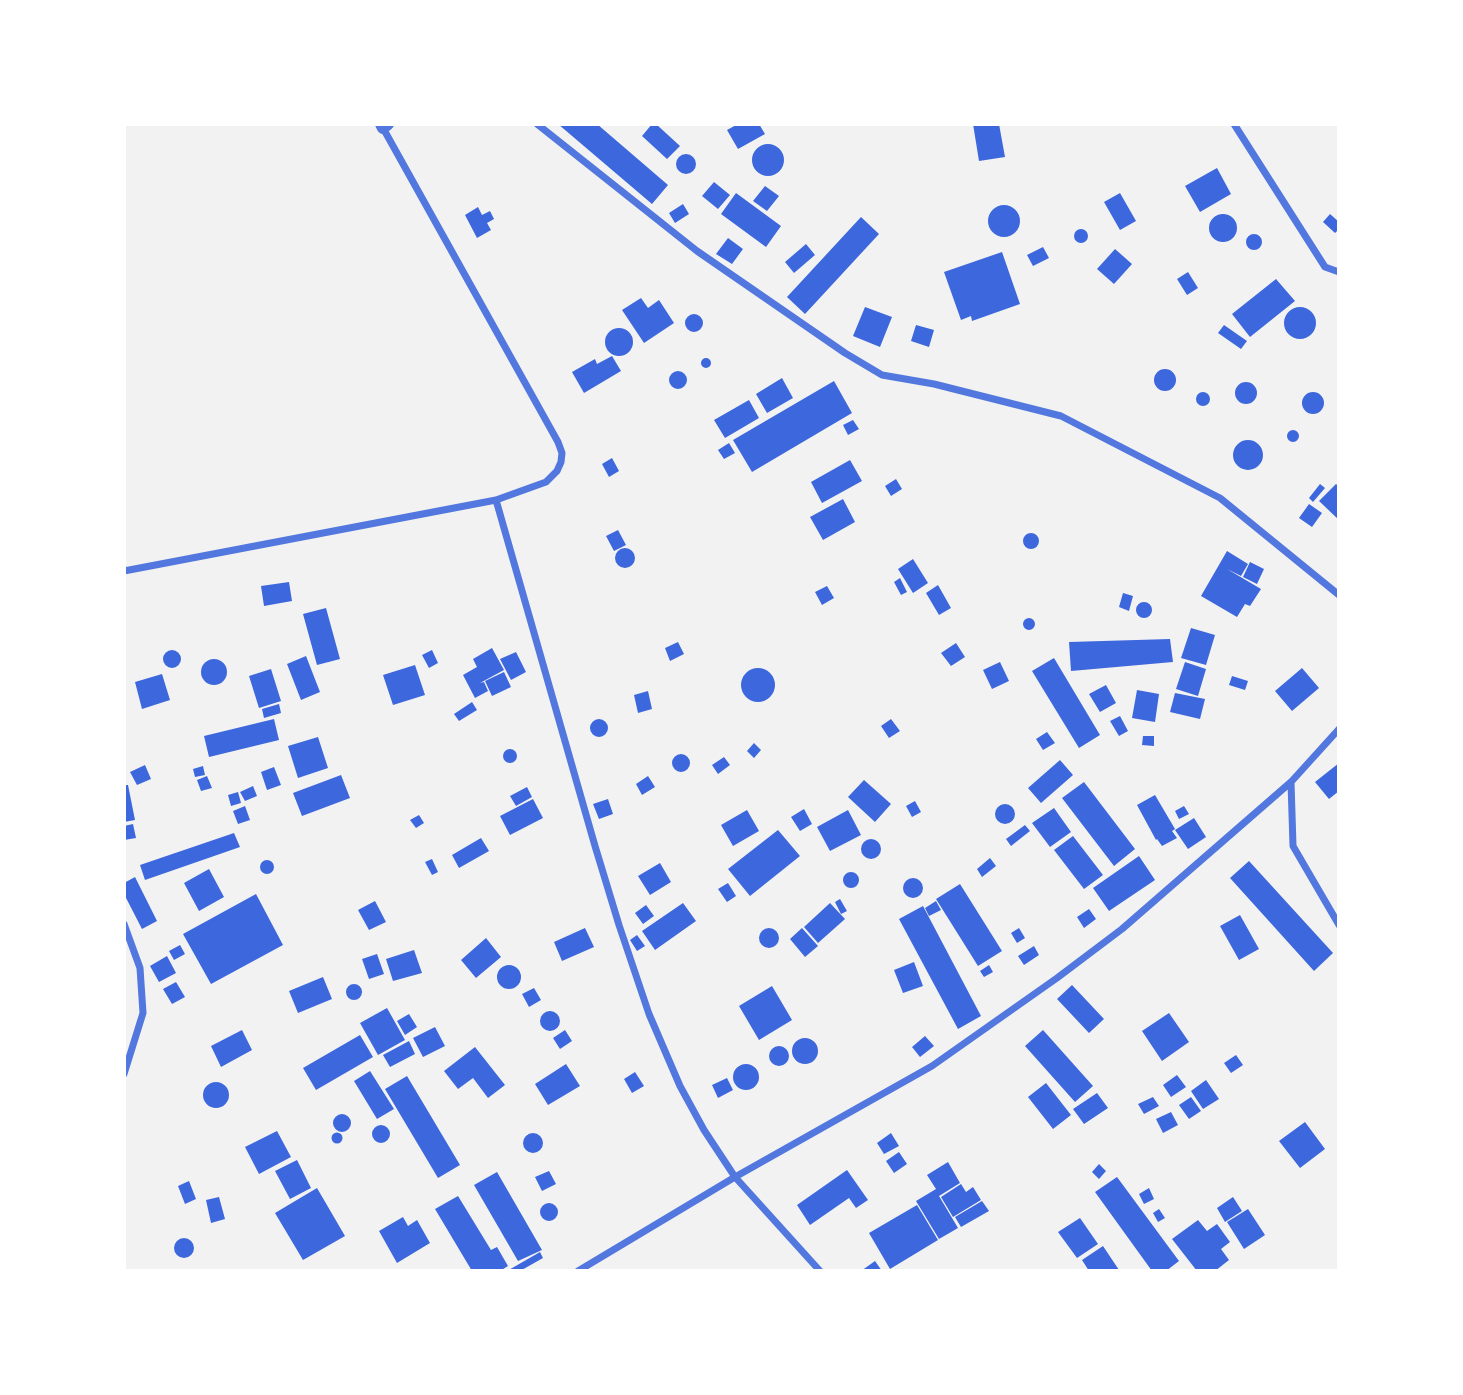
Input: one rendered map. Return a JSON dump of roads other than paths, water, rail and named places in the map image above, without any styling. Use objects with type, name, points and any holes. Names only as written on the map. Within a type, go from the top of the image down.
[{"type":"street","points":[[537,124],[697,251],[845,354],[882,375],[934,384],[1061,415],[1220,498],[1339,595]]},
{"type":"street","points":[[1234,124],[1325,267],[1339,272]]},
{"type":"street","points":[[124,571],[496,500],[547,482],[557,471],[562,453],[558,442],[384,125]]},
{"type":"street","points":[[496,500],[594,846],[649,1014],[680,1086],[704,1130],[735,1177],[820,1271]]},
{"type":"street","points":[[578,1271],[735,1177],[932,1066],[1057,978],[1122,929],[1291,782],[1339,729]]},
{"type":"street","points":[[1291,782],[1293,846],[1339,925]]},
{"type":"street","points":[[124,924],[140,968],[143,1013],[124,1074]]}]
